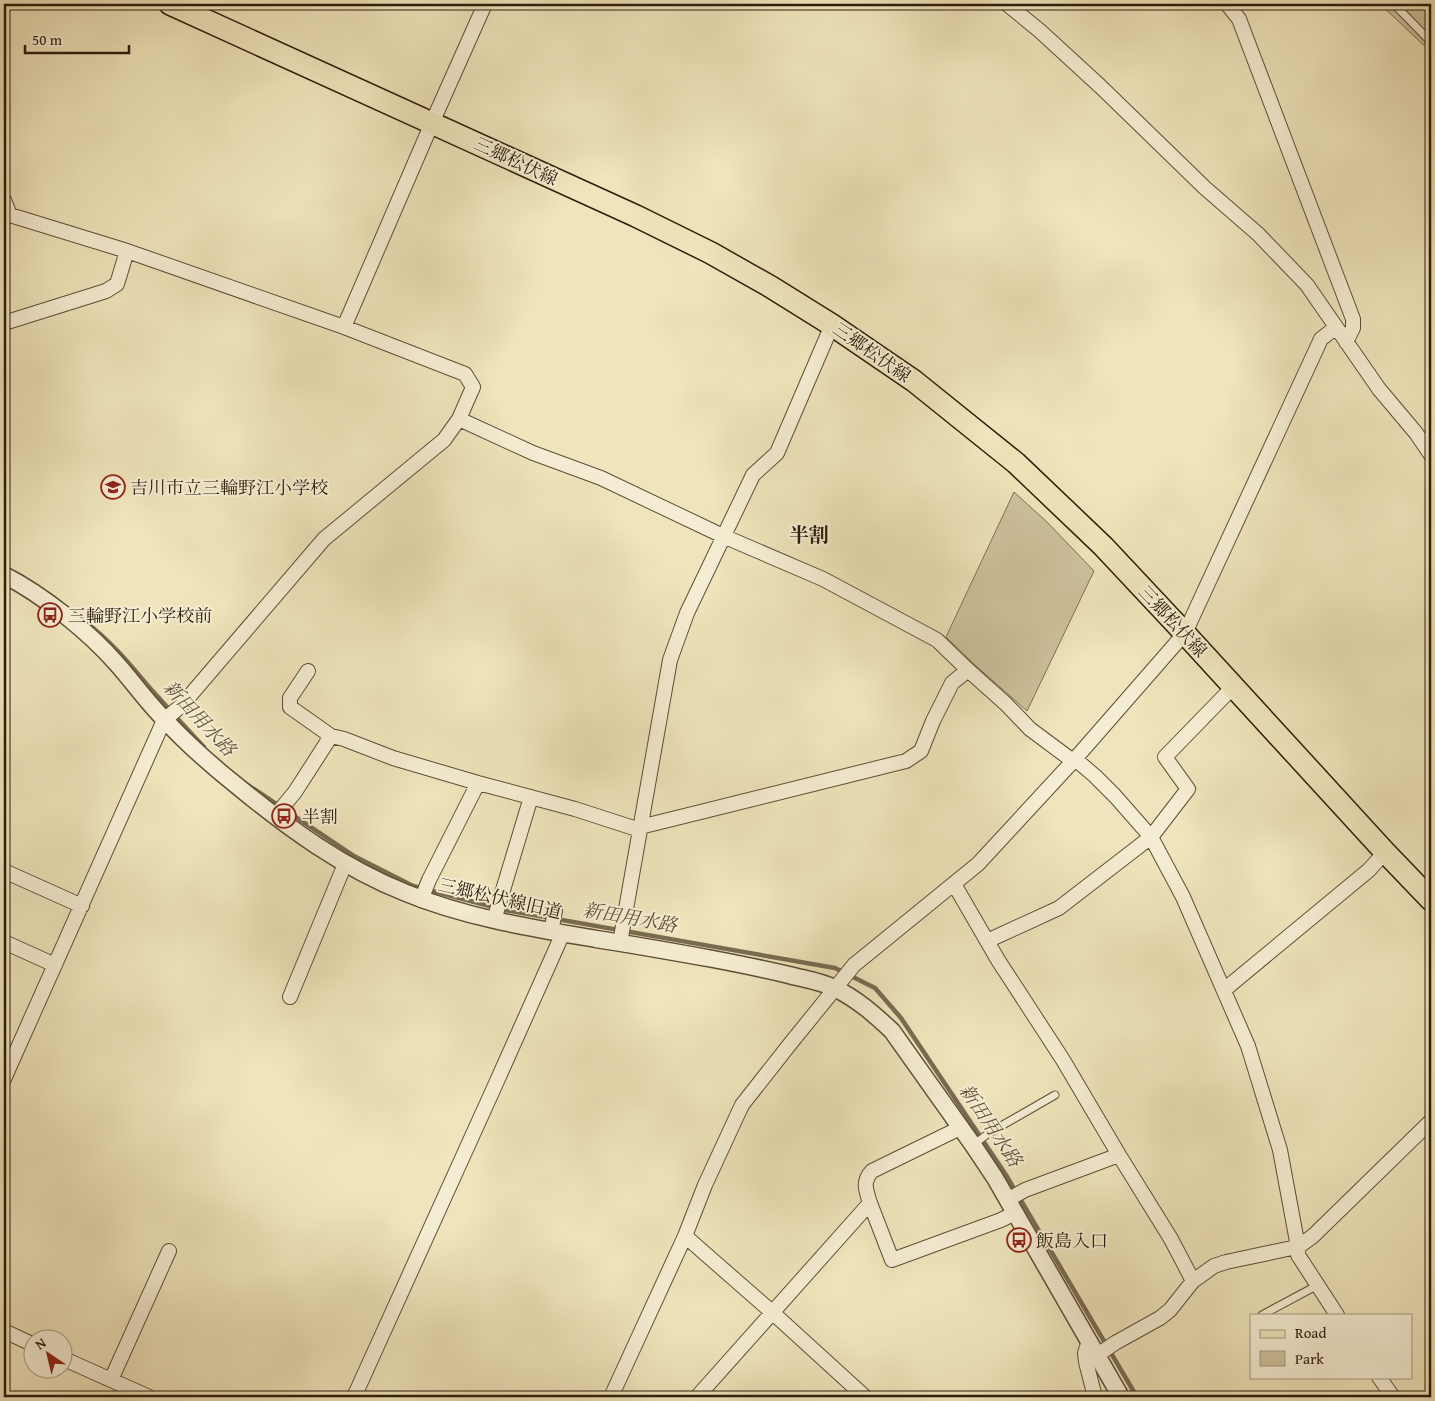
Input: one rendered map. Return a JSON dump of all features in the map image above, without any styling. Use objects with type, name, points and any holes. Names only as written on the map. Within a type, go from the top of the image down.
[{"type":"main road","name":"三郷松伏線","points":[[170,4],[636,216],[703,249],[771,287],[832,325],[914,381],[1016,463],[1103,546],[1431,900]]},
{"type":"street","points":[[344,327],[432,123],[486,4]]},
{"type":"street","points":[[1007,4],[1101,87],[1205,188],[1258,234],[1307,285],[1335,328],[1379,388],[1431,454]]},
{"type":"street","points":[[1227,4],[1239,19],[1353,319],[1353,328],[1346,342]]},
{"type":"street","points":[[4,200],[10,215],[127,251],[344,327],[465,374],[473,387],[459,419],[444,440],[324,539],[172,714],[4,1079]]},
{"type":"street","points":[[4,324],[106,291],[117,284],[127,251]]},
{"type":"street","points":[[622,933],[670,660],[687,613],[723,536],[753,474],[777,453],[832,325]]},
{"type":"street","points":[[611,1397],[685,1236],[705,1185],[742,1105],[854,965],[978,864],[1074,760],[1185,633],[1321,339],[1335,328]]},
{"type":"street","points":[[459,419],[533,453],[601,478],[723,536],[823,579],[937,640],[1030,729],[1095,776],[1115,796],[1151,837],[1182,897],[1248,1046],[1280,1150],[1298,1255],[1336,1314]]},
{"type":"street","name":"三郷松伏線旧道","points":[[4,575],[45,600],[94,641],[172,714],[209,763],[281,809],[318,847],[345,864],[380,882],[425,891],[454,911],[496,911],[555,925],[622,933],[818,982],[838,984],[892,1031],[960,1128],[975,1143],[1096,1349],[1121,1397]]},
{"type":"street","points":[[308,671],[290,698],[290,707],[331,736],[344,739],[393,758],[640,828],[906,761],[921,752],[933,721],[952,683],[968,670]]},
{"type":"street","points":[[987,941],[1059,908],[1151,837],[1188,789],[1165,757],[1234,686]]},
{"type":"street","points":[[281,809],[331,736]]},
{"type":"street","points":[[425,891],[478,783]]},
{"type":"street","points":[[496,911],[531,798]]},
{"type":"street","points":[[1224,990],[1369,870],[1385,852]]},
{"type":"street","points":[[290,997],[345,864]]},
{"type":"street","points":[[4,872],[82,906]]},
{"type":"street","points":[[954,884],[987,941],[1063,1060],[1171,1240],[1193,1281]]},
{"type":"street","points":[[354,1397],[494,1090],[555,925]]},
{"type":"street","points":[[4,942],[56,965]]},
{"type":"street","points":[[1095,1397],[1085,1353],[1116,1343],[1160,1318],[1170,1310],[1193,1281],[1214,1266],[1298,1247],[1314,1236],[1431,1120]]},
{"type":"street","points":[[960,1128],[872,1171],[868,1176],[865,1187],[892,1260],[1001,1220],[1011,1203],[1025,1190],[1119,1155]]},
{"type":"street","points":[[698,1397],[870,1203]]},
{"type":"street","points":[[685,1236],[774,1313],[865,1397]]},
{"type":"street","points":[[111,1380],[169,1250]]},
{"type":"street","points":[[4,1331],[22,1339]]},
{"type":"street","points":[[72,1362],[149,1397]]},
{"type":"street","points":[[1380,1378],[1393,1397]]},
{"type":"lane","points":[[1394,4],[1431,42]]},
{"type":"lane","points":[[975,1143],[1055,1095]]},
{"type":"lane","points":[[1264,1314],[1318,1285]]},
{"type":"green space","points":[[1380,4],[1431,4],[1431,52]]},
{"type":"green space","points":[[1014,492],[1047,522],[1094,571],[1027,711],[946,637]]},
{"type":"waterway","name":"新田用水路","points":[[84,621],[118,652],[204,747]]},
{"type":"waterway","name":"新田用水路","points":[[245,783],[354,856],[413,886],[505,910],[835,968],[875,988],[901,1018],[1006,1175],[1137,1397]]},
{"type":"place","name":"吉川市立三輪野江小学校","points":[[113,487]]},
{"type":"place","name":"三輪野江小学校前","points":[[50,615]]},
{"type":"place","name":"半割","points":[[284,816]]},
{"type":"place","name":"飯島入口","points":[[1019,1240]]},
{"type":"district","name":"半割","points":[[809,534]]}]
